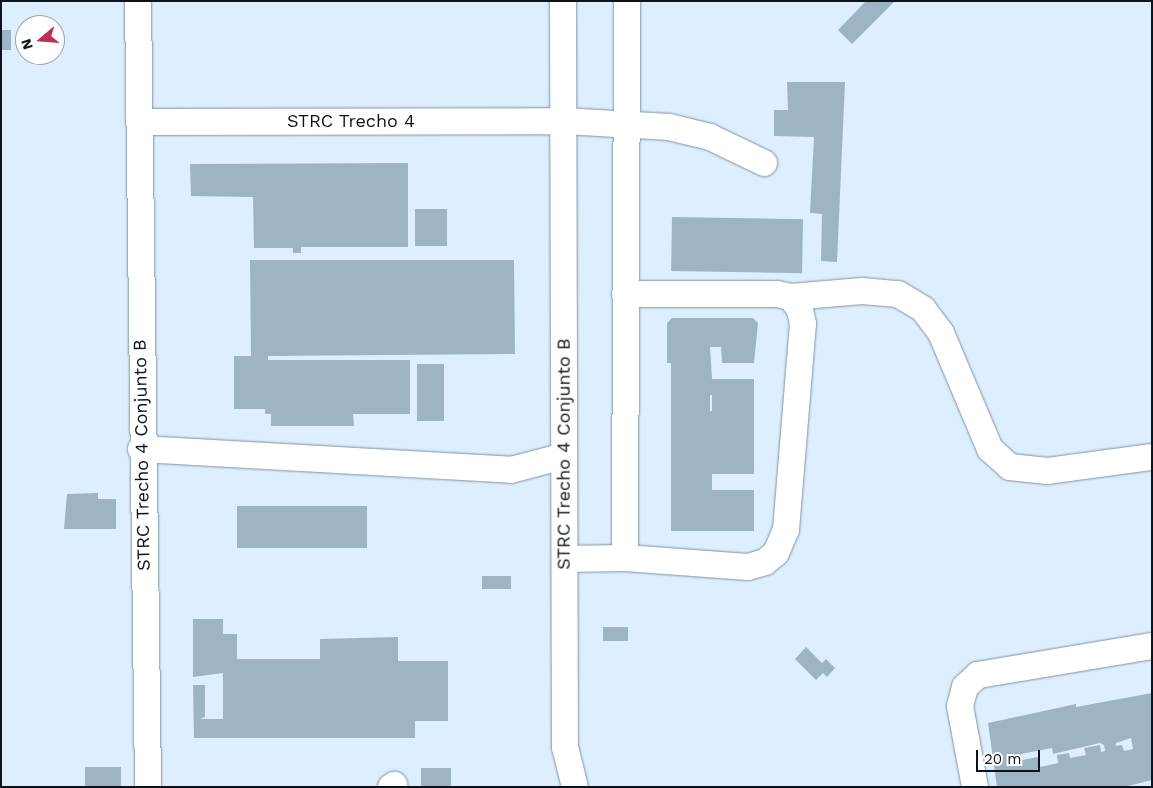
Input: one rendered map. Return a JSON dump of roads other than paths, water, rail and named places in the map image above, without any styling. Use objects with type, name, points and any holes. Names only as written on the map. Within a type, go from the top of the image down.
[{"type":"street","name":"STRC Trecho 4 Conjunto B","points":[[138,1],[141,450],[145,756],[148,787]]},
{"type":"street","name":"STRC Trecho 4 Conjunto B","points":[[563,1],[565,746],[575,787]]},
{"type":"street","points":[[625,558],[627,1]]},
{"type":"street","name":"STRC Trecho 4","points":[[139,122],[564,120],[627,124],[669,127],[710,137],[764,163]]},
{"type":"street","points":[[626,294],[777,294],[791,297],[862,291],[898,294],[924,309],[941,333],[990,449],[1010,467],[1048,472],[1152,457]]},
{"type":"street","points":[[564,559],[625,558],[748,567],[765,562],[776,553],[786,530],[803,324],[800,310],[791,297]]},
{"type":"street","points":[[141,450],[512,470],[564,456]]},
{"type":"street","points":[[975,787],[960,706],[965,687],[978,675],[1152,646]]},
{"type":"street","points":[[142,787],[145,756]]}]
